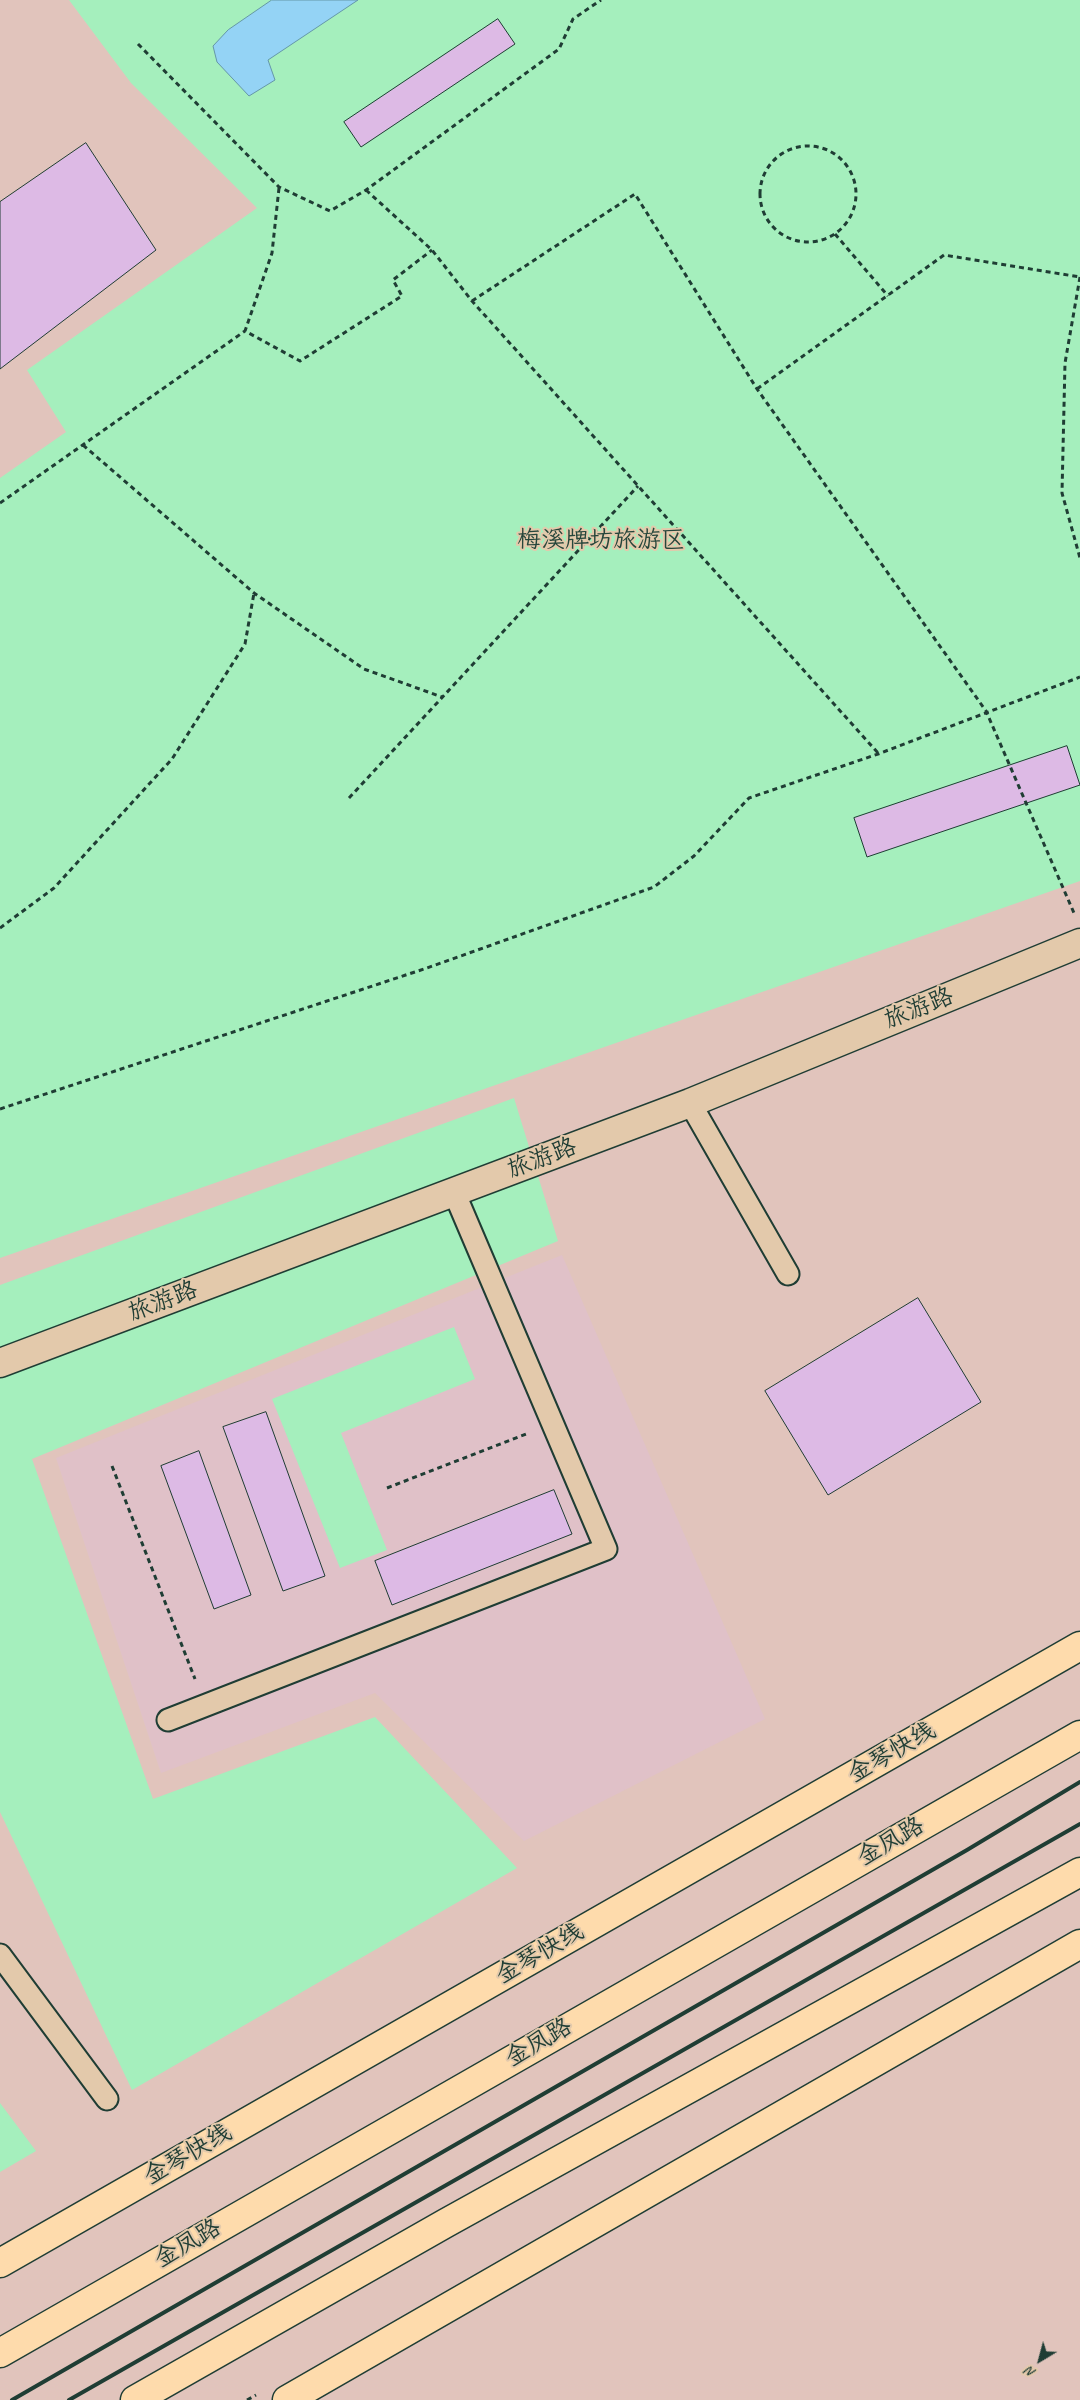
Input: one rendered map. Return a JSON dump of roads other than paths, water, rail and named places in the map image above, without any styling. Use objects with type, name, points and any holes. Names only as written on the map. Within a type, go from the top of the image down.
[{"type":"main road","name":"金琴快线","points":[[0,2263],[1080,1646]]},
{"type":"main road","name":"金凤路","points":[[0,2353],[1080,1734]]},
{"type":"main road","points":[[135,2400],[455,2219],[1080,1872]]},
{"type":"main road","points":[[288,2400],[1080,1944]]},
{"type":"street","name":"旅游路","points":[[0,1364],[690,1103],[1078,931]]},
{"type":"lane","points":[[690,1103],[788,1274]]},
{"type":"lane","points":[[168,1720],[606,1550],[454,1192]]},
{"type":"lane","points":[[0,1956],[107,2099]]},
{"type":"water","points":[[272,0],[358,0],[268,60],[275,80],[249,96],[217,62],[213,46],[228,30]]},
{"type":"railway","points":[[12,2400],[967,1850],[1080,1782]]},
{"type":"railway","points":[[69,2400],[1080,1824]]},
{"type":"park label","name":"梅溪牌坊旅游区","points":[[601,541]]}]
